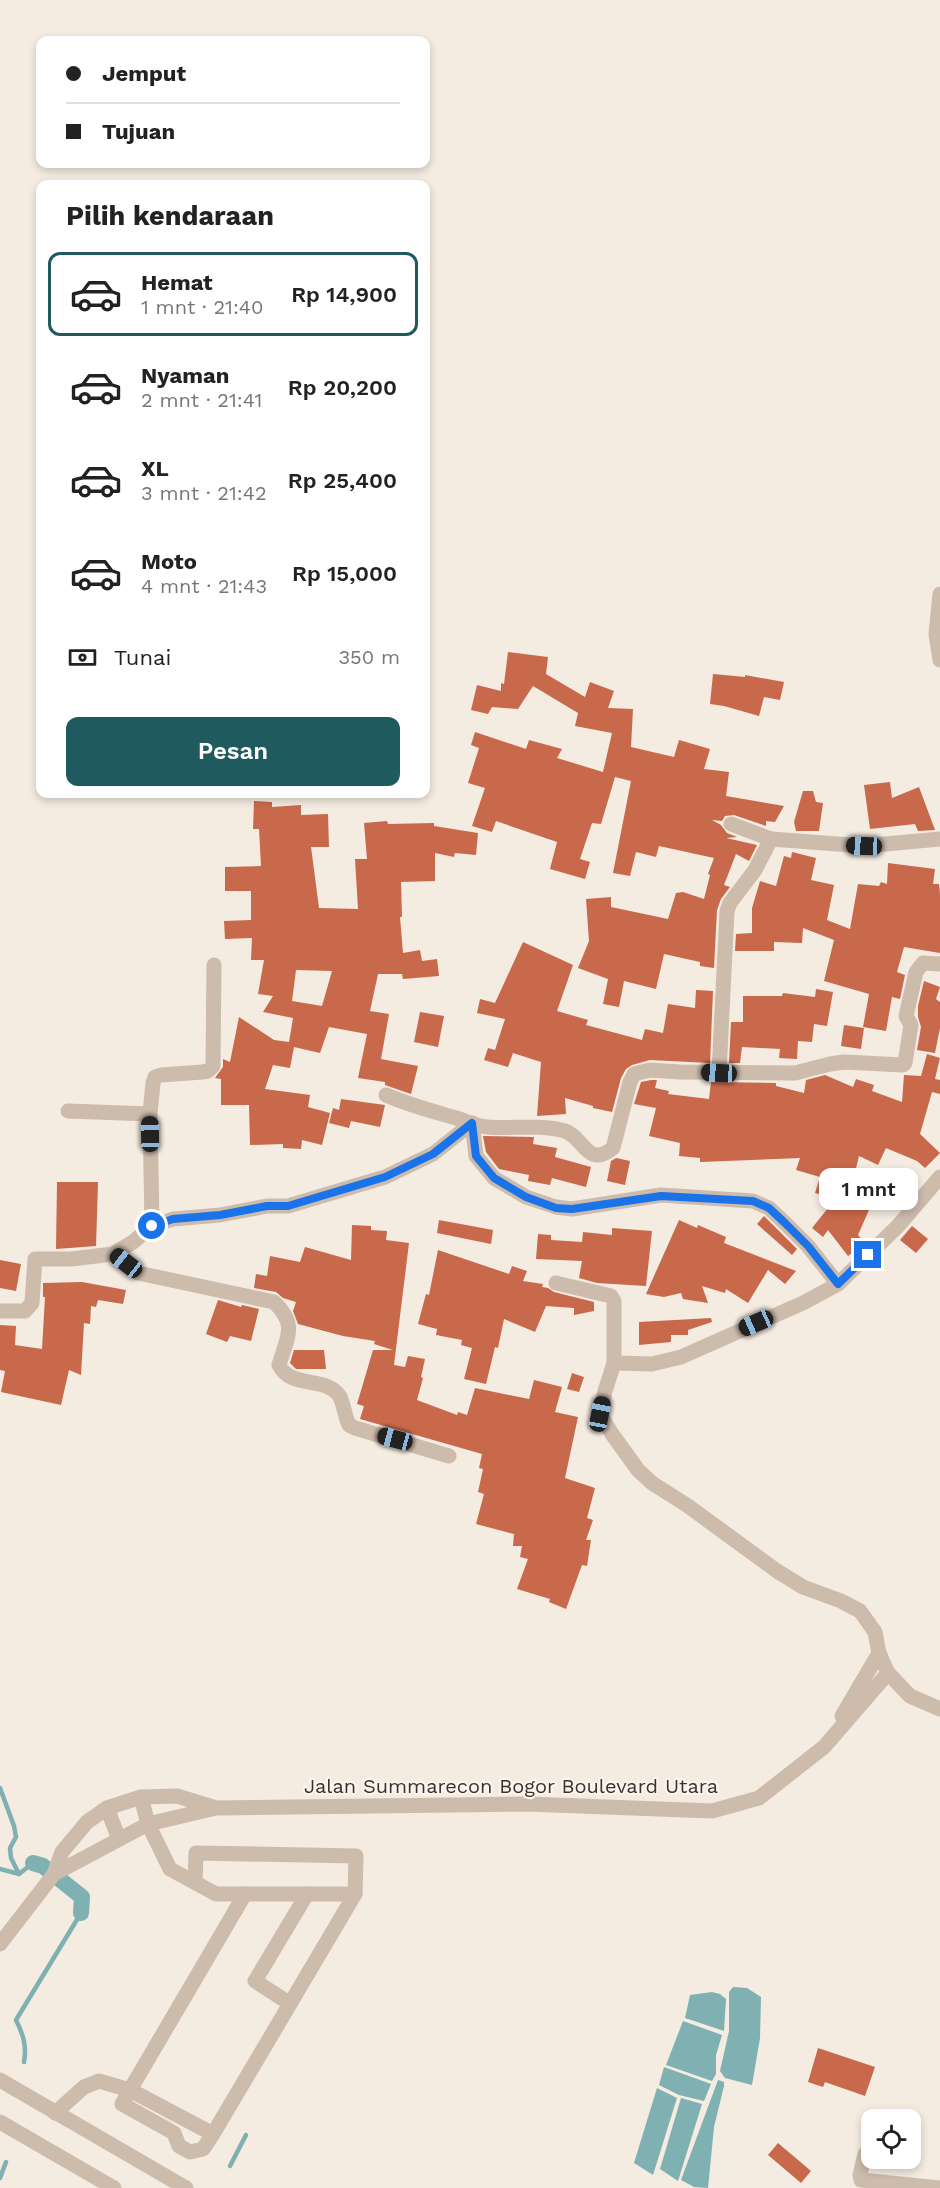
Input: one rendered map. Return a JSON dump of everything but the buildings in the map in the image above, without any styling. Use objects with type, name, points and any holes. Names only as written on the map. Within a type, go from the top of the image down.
[{"type":"street","points":[[940,594],[936,634],[940,660]]},
{"type":"street","points":[[731,824],[771,839],[864,846],[940,839]]},
{"type":"street","points":[[719,1073],[728,911],[730,903],[755,870],[771,839]]},
{"type":"street","points":[[386,1095],[431,1112],[486,1127],[517,1126],[564,1131],[573,1136],[584,1150],[594,1155],[605,1154],[613,1148],[634,1074],[650,1070],[795,1073],[844,1062],[903,1065],[911,1025],[906,1016],[916,972],[923,963],[940,964]]},
{"type":"street","points":[[152,1226],[150,1114],[153,1083],[155,1077],[208,1071],[213,1066],[214,965]]},
{"type":"street","points":[[68,1111],[150,1114]]},
{"type":"street","points":[[0,1311],[25,1311],[32,1303],[35,1259],[70,1259],[113,1254],[133,1242],[152,1226],[173,1219],[220,1215],[267,1206],[288,1206],[385,1177],[433,1154],[472,1123]]},
{"type":"street","points":[[472,1123],[476,1156],[494,1178],[526,1197],[556,1208],[572,1209],[661,1196],[753,1201],[769,1208],[785,1223],[808,1246],[838,1284]]},
{"type":"street","points":[[614,1363],[652,1364],[681,1357],[803,1303],[838,1284],[898,1226],[940,1177]]},
{"type":"street","points":[[113,1254],[138,1273],[274,1302],[285,1313],[289,1326],[279,1365],[283,1373],[290,1378],[329,1388],[340,1397],[349,1425],[449,1456]]},
{"type":"street","points":[[556,1283],[611,1296],[614,1301],[614,1363],[600,1414],[638,1470],[652,1483],[688,1506],[777,1571],[804,1587],[860,1611],[875,1632],[879,1653],[888,1673],[910,1696],[940,1709]]},
{"type":"street","name":"Jalan Summarecon Bogor Boulevard Utara","points":[[824,1748],[879,1653]]},
{"type":"street","name":"Jalan Summarecon Bogor Boulevard Utara","points":[[54,1874],[148,1824],[216,1808],[527,1804],[712,1811],[759,1798],[824,1748],[888,1673]]},
{"type":"street","name":"Jalan Summarecon Bogor Boulevard Utara","points":[[0,1944],[54,1874],[62,1852],[87,1822],[107,1808],[141,1797],[177,1796],[216,1808]]},
{"type":"street","points":[[141,1797],[148,1824],[170,1869],[216,1894],[355,1894]]},
{"type":"street","points":[[107,1808],[119,1839]]},
{"type":"street","points":[[195,1882],[196,1853],[356,1856],[355,1894],[213,2134],[203,2149],[190,2152],[179,2146],[174,2133],[122,2104],[245,1894]]},
{"type":"street","points":[[289,2003],[255,1981],[307,1894]]},
{"type":"street","points":[[0,2080],[186,2188]]},
{"type":"street","points":[[55,2113],[84,2087],[99,2081],[130,2090],[213,2134]]},
{"type":"street","points":[[0,2122],[114,2188]]},
{"type":"street","points":[[861,2169],[861,2180],[940,2188]]},
{"type":"water","points":[[733,1987],[747,1988],[761,1997],[760,2038],[752,2085],[725,2078],[720,2071],[729,2031],[729,1992]]},
{"type":"water","points":[[712,1992],[726,1999],[724,2031],[685,2018],[690,1995]]},
{"type":"water","points":[[683,2021],[722,2035],[716,2055],[716,2074],[712,2081],[666,2065]]},
{"type":"water","points":[[664,2067],[711,2084],[704,2101],[679,2095],[659,2085]]},
{"type":"water","points":[[718,2080],[724,2082],[724,2086],[714,2127],[708,2188],[694,2187],[681,2180]]},
{"type":"water","points":[[657,2088],[677,2098],[653,2175],[634,2163]]},
{"type":"water","points":[[681,2098],[702,2104],[678,2181],[660,2169]]},
{"type":"waterway","points":[[0,1788],[16,1837],[10,1848],[11,1858],[19,1874],[33,1863]]},
{"type":"waterway","points":[[33,1863],[43,1866],[82,1897],[81,1913]]},
{"type":"waterway","points":[[0,1869],[19,1874]]},
{"type":"waterway","points":[[24,2062],[24,2040],[16,2020],[81,1913]]},
{"type":"waterway","points":[[230,2166],[246,2135]]},
{"type":"waterway","points":[[0,2178],[6,2162]]},
{"type":"route","points":[[152,1226],[173,1219],[220,1215],[267,1206],[288,1206],[385,1177],[433,1154],[472,1123],[476,1156],[494,1178],[526,1197],[556,1208],[572,1209],[661,1196],[753,1201],[769,1208],[785,1223],[808,1246],[838,1284],[868,1255]]}]
